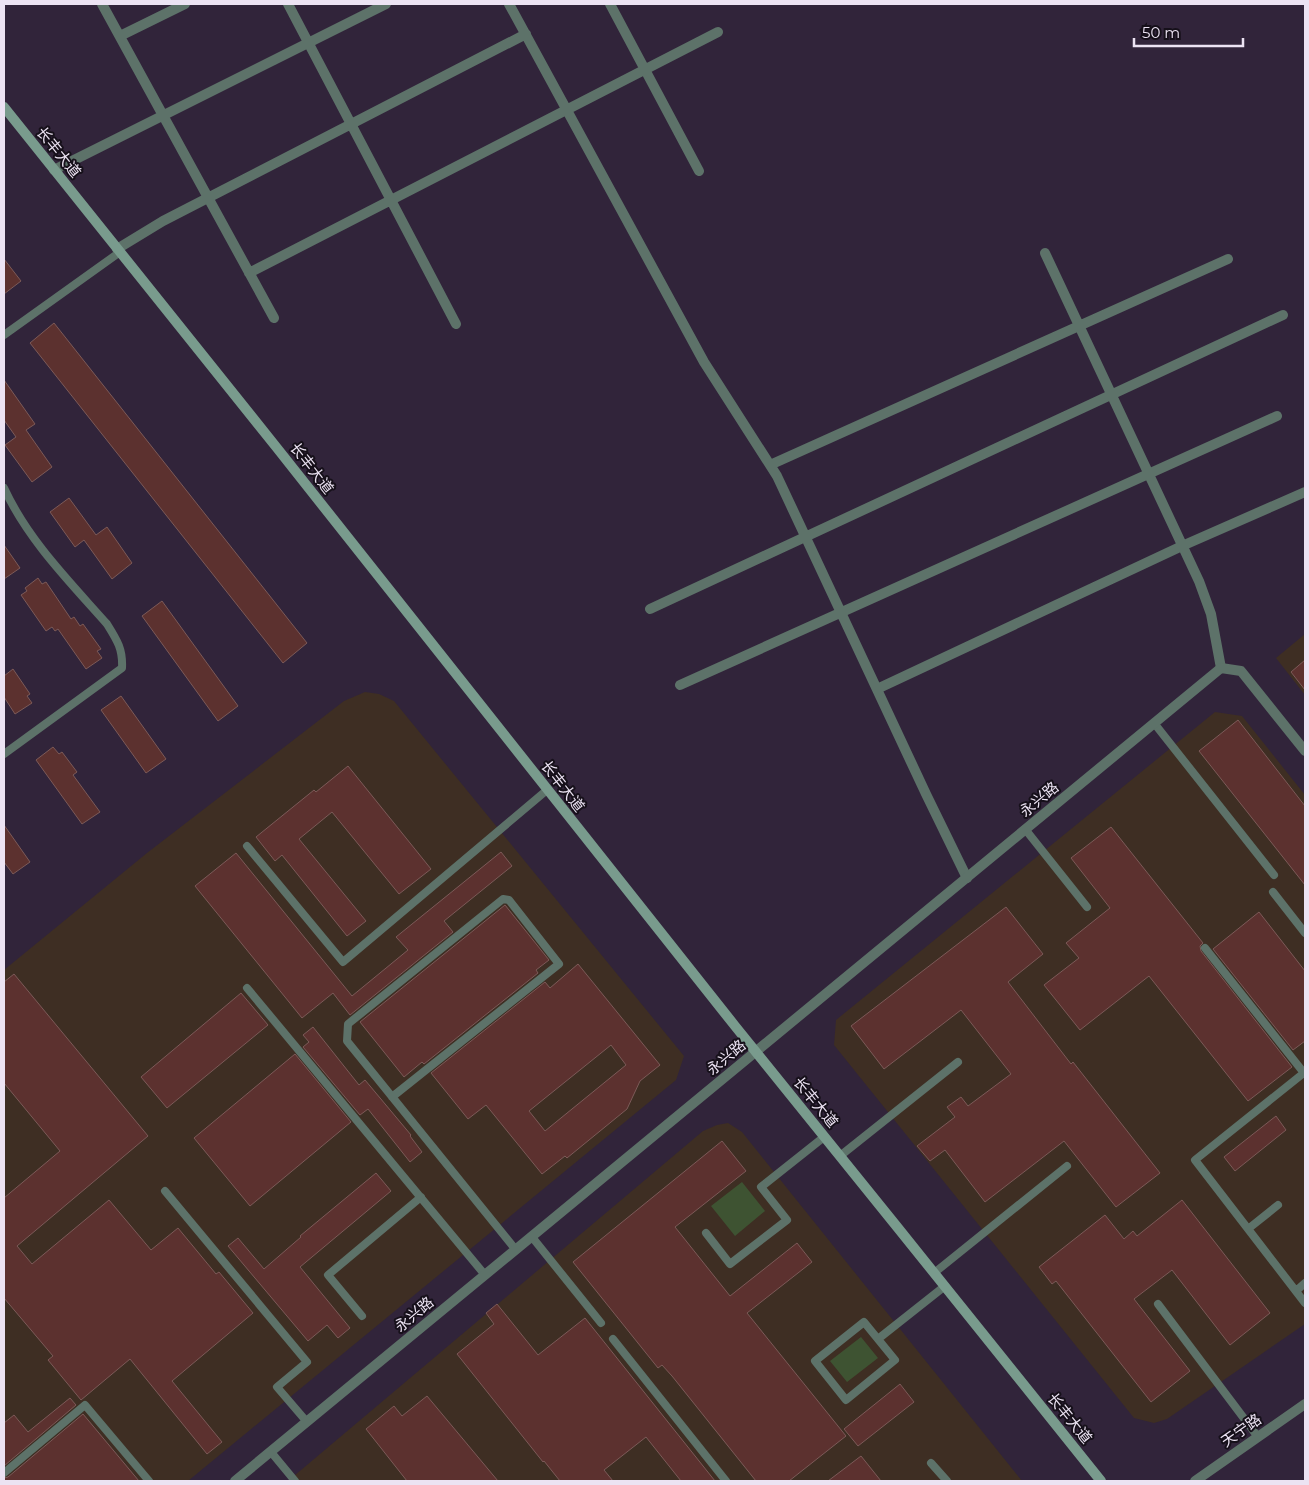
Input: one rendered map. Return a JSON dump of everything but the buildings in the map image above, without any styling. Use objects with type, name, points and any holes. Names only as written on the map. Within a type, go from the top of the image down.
[{"type":"main road","name":"长丰大道","points":[[4,107],[277,448],[755,1052],[1101,1481]]},
{"type":"street","points":[[102,4],[274,318]]},
{"type":"street","points":[[120,36],[185,4]]},
{"type":"street","points":[[288,4],[456,324]]},
{"type":"street","points":[[54,170],[386,4]]},
{"type":"street","points":[[509,4],[704,362],[777,476],[966,878]]},
{"type":"street","points":[[610,4],[699,171]]},
{"type":"street","points":[[249,273],[718,32]]},
{"type":"street","points":[[119,250],[163,221],[526,34]]},
{"type":"street","points":[[1046,253],[1199,581],[1211,614],[1221,668],[1241,671],[1305,751]]},
{"type":"street","points":[[770,465],[1228,259]]},
{"type":"street","points":[[650,609],[1283,314]]},
{"type":"street","points":[[680,685],[1277,416]]},
{"type":"street","points":[[876,689],[1182,546],[1305,492]]},
{"type":"street","name":"永兴路","points":[[235,1481],[1221,668]]},
{"type":"street","name":"天宁路","points":[[1194,1481],[1305,1404]]},
{"type":"lane","points":[[4,334],[119,250]]},
{"type":"lane","points":[[4,488],[27,530],[107,624],[115,636],[123,655],[122,668],[4,754]]},
{"type":"lane","points":[[1154,723],[1274,875]]},
{"type":"lane","points":[[247,846],[343,962],[547,790]]},
{"type":"lane","points":[[1026,829],[1087,907]]},
{"type":"lane","points":[[1273,892],[1305,933]]},
{"type":"lane","points":[[392,1097],[559,964],[509,900],[503,899],[348,1024],[347,1041],[392,1097],[516,1250]]},
{"type":"lane","points":[[1205,948],[1305,1072],[1195,1160],[1305,1303]]},
{"type":"lane","points":[[247,988],[485,1275]]},
{"type":"lane","points":[[840,1156],[958,1062]]},
{"type":"lane","points":[[706,1233],[730,1264],[787,1220],[761,1187],[824,1136]]},
{"type":"lane","points":[[934,1273],[1067,1166]]},
{"type":"lane","points":[[164,1191],[307,1362],[277,1387],[307,1422]]},
{"type":"lane","points":[[362,1316],[328,1275],[421,1198]]},
{"type":"lane","points":[[1248,1229],[1278,1205]]},
{"type":"lane","points":[[532,1237],[600,1323]]},
{"type":"lane","points":[[1296,1291],[1305,1283]]},
{"type":"lane","points":[[878,1339],[945,1286]]},
{"type":"lane","points":[[1158,1304],[1258,1437]]},
{"type":"lane","points":[[864,1322],[878,1339],[895,1360],[846,1400],[815,1361],[864,1322]]},
{"type":"lane","points":[[613,1338],[726,1481]]},
{"type":"lane","points":[[4,1472],[85,1405],[149,1481]]},
{"type":"lane","points":[[271,1452],[295,1481]]},
{"type":"lane","points":[[931,1462],[947,1481]]},
{"type":"shaded area","points":[[1305,634],[1305,695],[1276,658]]},
{"type":"shaded area","points":[[365,692],[379,694],[394,701],[684,1056],[676,1080],[188,1481],[4,1481],[4,970],[147,853],[344,701]]},
{"type":"shaded area","points":[[1215,712],[1242,716],[1305,795],[1305,1324],[1167,1419],[1154,1423],[1134,1418],[834,1045],[836,1020]]},
{"type":"shaded area","points":[[728,1123],[742,1132],[1022,1481],[288,1481],[703,1131]]},
{"type":"green space","points":[[742,1182],[765,1211],[735,1236],[711,1206]]},
{"type":"green space","points":[[861,1337],[878,1358],[847,1382],[830,1361]]}]
